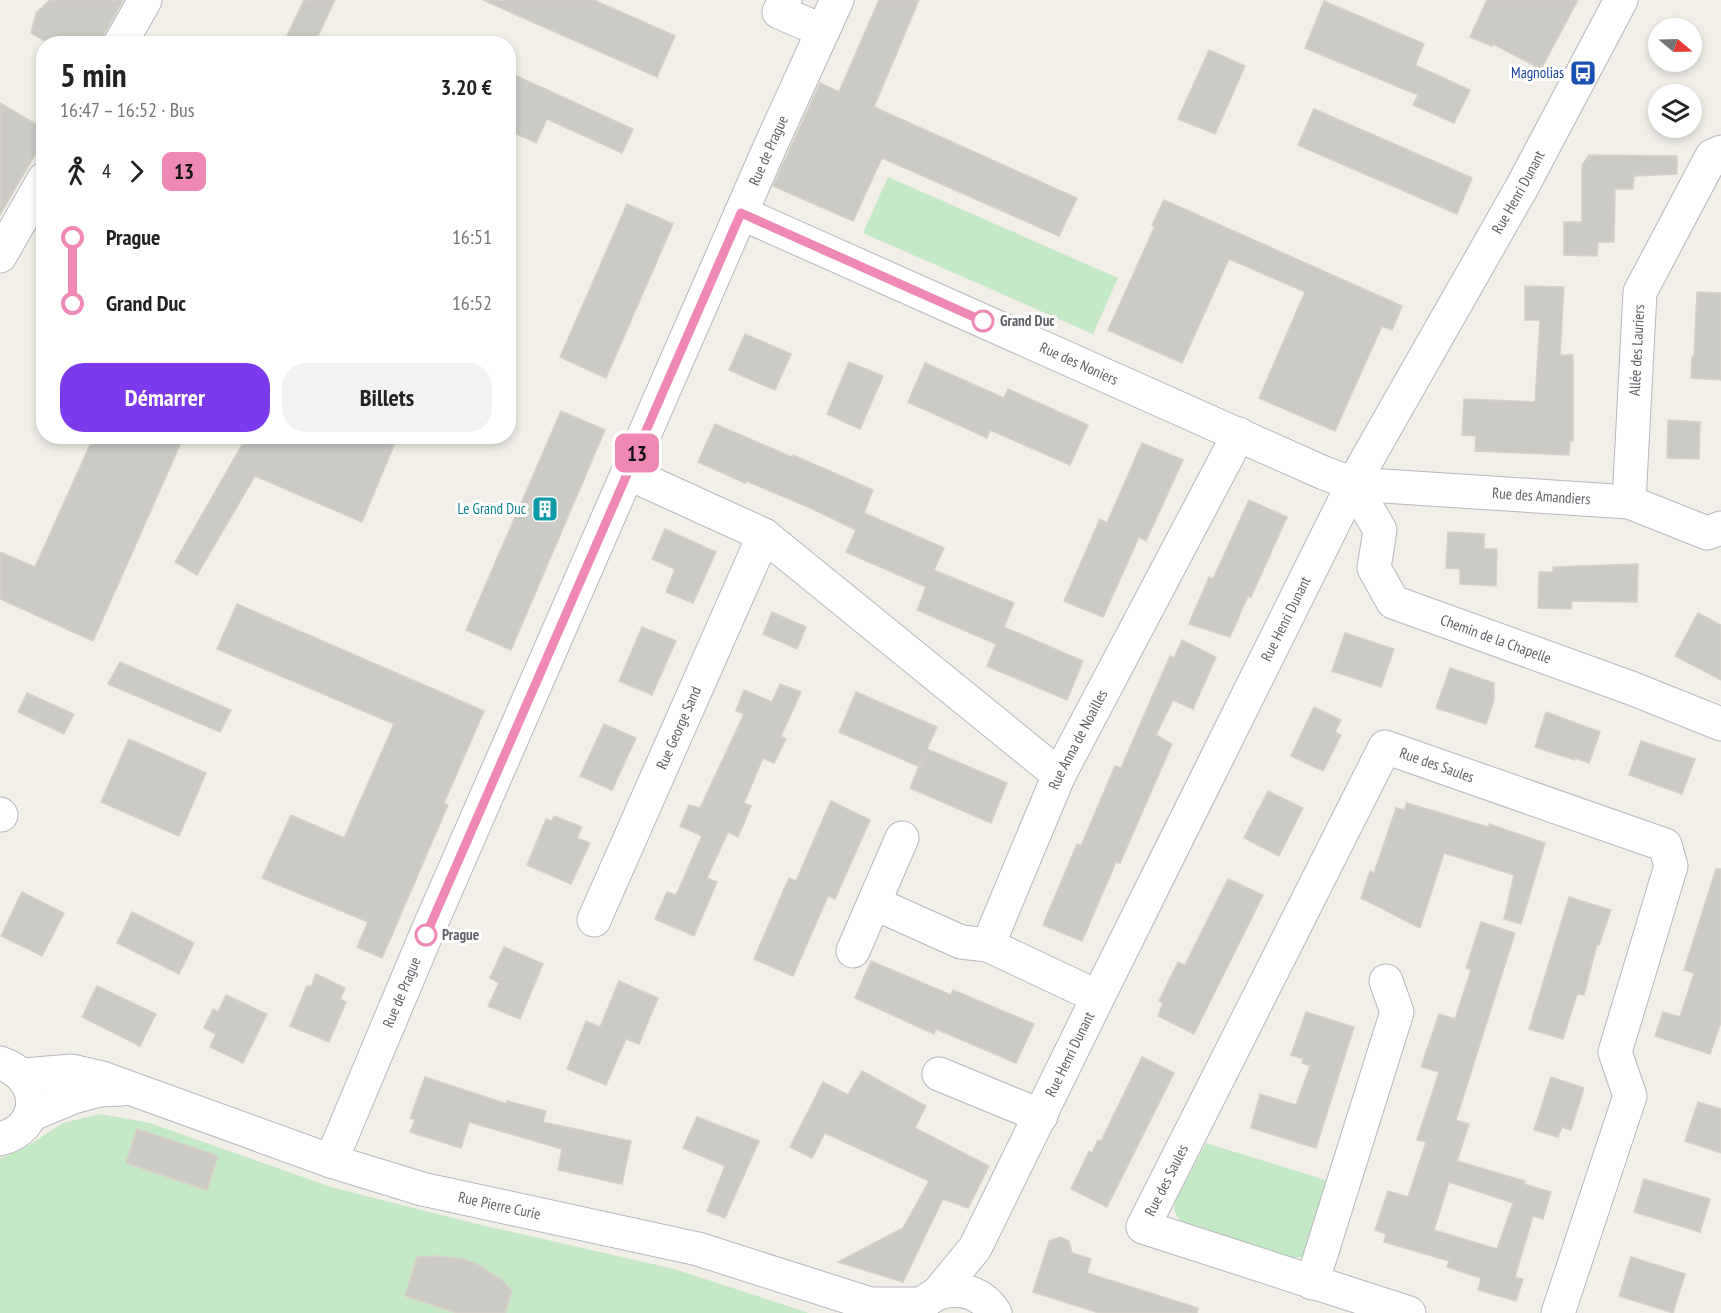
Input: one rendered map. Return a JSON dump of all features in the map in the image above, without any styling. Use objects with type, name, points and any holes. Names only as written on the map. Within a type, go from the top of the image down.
[{"type":"street","points":[[125,36],[145,0]]},
{"type":"street","points":[[785,0],[779,12],[823,31]]},
{"type":"street","name":"Rue de Prague","points":[[331,1161],[398,999],[741,213],[837,0]]},
{"type":"street","name":"Rue Henri Dunant","points":[[926,1303],[975,1248],[1353,484],[1522,187],[1621,0]]},
{"type":"street","name":"Allée des Lauriers","points":[[1629,502],[1640,292],[1712,156],[1721,152]]},
{"type":"street","points":[[0,256],[36,193]]},
{"type":"street","name":"Rue des Noniers","points":[[741,213],[1324,474],[1353,484]]},
{"type":"street","name":"Rue Anna de Noailles","points":[[988,945],[1059,775],[1239,434]]},
{"type":"street","points":[[628,473],[764,535],[1059,775]]},
{"type":"street","name":"Rue des Amandiers","points":[[1353,484],[1629,502],[1707,533],[1721,528]]},
{"type":"street","name":"Chemin de la Chapelle","points":[[1353,484],[1380,530],[1374,568],[1393,603],[1631,688],[1721,724]]},
{"type":"street","name":"Rue George Sand","points":[[594,920],[764,535]]},
{"type":"street","name":"Rue des Saules","points":[[1409,1313],[1143,1227],[1385,747],[1665,845],[1671,866],[1615,1052],[1630,1096],[1558,1313]]},
{"type":"street","points":[[853,951],[902,838]]},
{"type":"street","points":[[874,903],[961,942],[988,945],[1098,997]]},
{"type":"street","points":[[1312,1282],[1397,1012],[1386,981]]},
{"type":"street","points":[[0,1139],[14,1134],[23,1126],[30,1115],[33,1101],[30,1087],[11,1069]]},
{"type":"street","name":"Rue Pierre Curie","points":[[11,1069],[72,1071],[102,1078],[331,1161],[422,1189],[698,1249],[875,1309],[926,1303],[956,1290],[985,1303]]},
{"type":"street","points":[[939,1074],[1041,1116]]},
{"type":"street","name":"Rue Pierre Curie","points":[[30,1115],[73,1097],[99,1090],[133,1089]]},
{"type":"street","name":"Rue Henri Dunant","points":[[975,1248],[985,1303]]},
{"type":"green space","points":[[888,177],[1118,278],[1093,334],[863,233]]},
{"type":"green space","points":[[100,1114],[150,1123],[331,1187],[477,1224],[674,1269],[809,1313],[0,1313],[0,1158],[29,1145],[63,1123]]},
{"type":"green space","points":[[1206,1143],[1332,1182],[1309,1251],[1301,1257],[1294,1258],[1180,1221],[1174,1210],[1175,1202]]},
{"type":"building","points":[[50,0],[123,0],[103,36],[36,36],[31,33],[36,13]]},
{"type":"building","points":[[304,0],[335,0],[318,36],[287,36]]},
{"type":"building","points":[[483,0],[594,0],[675,36],[657,77]]},
{"type":"building","points":[[879,0],[919,0],[874,107],[1077,198],[1059,236],[882,158],[853,221],[773,186],[820,83],[839,92]]},
{"type":"building","points":[[1487,0],[1578,0],[1541,69],[1493,44],[1492,46],[1470,37]]},
{"type":"building","points":[[1324,1],[1424,44],[1415,65],[1470,90],[1454,123],[1413,105],[1418,95],[1305,48]]},
{"type":"building","points":[[1209,50],[1245,66],[1215,134],[1178,119]]},
{"type":"building","points":[[516,76],[633,129],[622,153],[547,119],[536,143],[516,134]]},
{"type":"building","points":[[0,103],[36,124],[36,153],[0,215]]},
{"type":"building","points":[[1314,109],[1472,178],[1457,214],[1298,145]]},
{"type":"building","points":[[1589,155],[1677,156],[1677,174],[1634,176],[1633,189],[1615,189],[1614,242],[1598,242],[1597,256],[1564,255],[1564,222],[1582,222],[1582,165]]},
{"type":"building","points":[[1164,200],[1402,306],[1392,330],[1382,326],[1335,431],[1259,398],[1305,292],[1229,259],[1182,363],[1108,330],[1155,226],[1152,225]]},
{"type":"building","points":[[627,204],[673,224],[606,378],[560,357]]},
{"type":"building","points":[[1525,286],[1564,287],[1560,355],[1573,355],[1573,441],[1570,441],[1569,455],[1475,451],[1476,436],[1462,435],[1464,399],[1535,402],[1540,320],[1525,320]]},
{"type":"building","points":[[1697,292],[1721,293],[1721,380],[1691,378]]},
{"type":"building","points":[[745,334],[791,354],[775,390],[729,370]]},
{"type":"building","points":[[849,362],[883,376],[860,429],[827,414]]},
{"type":"building","points":[[925,363],[1004,398],[1008,389],[1088,425],[1070,465],[990,430],[987,438],[908,402]]},
{"type":"building","name":"Le Grand Duc","points":[[561,411],[605,430],[511,650],[466,630]]},
{"type":"building","points":[[1668,420],[1700,422],[1699,459],[1667,458]]},
{"type":"building","points":[[715,424],[873,490],[864,513],[944,548],[934,570],[1014,603],[1004,627],[1083,661],[1067,700],[987,666],[996,644],[917,610],[926,587],[846,552],[856,530],[806,506],[698,462]]},
{"type":"building","points":[[1142,443],[1183,460],[1146,541],[1139,537],[1103,617],[1064,601],[1100,519],[1107,523]]},
{"type":"building","points":[[90,444],[180,444],[93,641],[0,599],[0,552],[35,567]]},
{"type":"building","points":[[242,444],[394,445],[362,522],[255,476],[197,575],[175,562]]},
{"type":"building","points":[[1249,500],[1287,517],[1251,597],[1248,596],[1230,637],[1189,624],[1209,577],[1213,579]]},
{"type":"building","points":[[665,529],[716,552],[693,603],[666,592],[675,569],[652,559]]},
{"type":"building","points":[[1448,532],[1484,534],[1484,549],[1497,549],[1496,586],[1460,584],[1460,569],[1446,568]]},
{"type":"building","points":[[1638,564],[1637,602],[1572,601],[1571,609],[1538,608],[1539,572],[1553,572],[1553,567]]},
{"type":"building","points":[[237,604],[484,711],[444,803],[448,805],[382,958],[357,947],[368,922],[262,878],[291,815],[344,838],[394,724],[217,649]]},
{"type":"building","points":[[772,612],[806,627],[797,649],[763,634]]},
{"type":"building","points":[[1698,613],[1721,625],[1721,680],[1675,656]]},
{"type":"building","points":[[642,627],[676,641],[652,695],[619,681]]},
{"type":"building","points":[[1345,633],[1394,649],[1381,687],[1332,671]]},
{"type":"building","points":[[1182,640],[1216,657],[1193,709],[1173,700],[1156,735],[1172,744],[1120,863],[1116,862],[1082,941],[1043,925],[1077,844],[1081,846],[1115,766],[1121,768],[1170,656],[1174,658]]},
{"type":"building","points":[[120,662],[231,710],[220,732],[108,684]]},
{"type":"building","points":[[1450,668],[1494,683],[1494,700],[1486,724],[1436,708]]},
{"type":"building","points":[[780,684],[801,692],[781,736],[786,739],[774,763],[763,758],[744,803],[751,806],[738,837],[728,832],[707,878],[717,882],[694,936],[655,919],[667,892],[676,895],[702,836],[680,826],[689,805],[700,808],[744,714],[736,711],[744,690],[772,702]]},
{"type":"building","points":[[856,692],[937,727],[927,749],[1007,783],[991,823],[910,788],[924,754],[918,766],[839,732]]},
{"type":"building","points":[[27,693],[74,714],[64,734],[18,712]]},
{"type":"building","points":[[1314,707],[1341,720],[1335,732],[1341,735],[1323,771],[1291,756]]},
{"type":"building","points":[[1546,712],[1600,732],[1589,763],[1535,747]]},
{"type":"building","points":[[604,724],[636,738],[612,790],[580,776]]},
{"type":"building","points":[[129,739],[206,773],[179,836],[101,802]]},
{"type":"building","points":[[1641,741],[1695,759],[1682,794],[1629,775]]},
{"type":"building","points":[[1268,791],[1303,808],[1279,856],[1244,838]]},
{"type":"building","points":[[831,801],[870,820],[835,899],[828,896],[793,976],[754,959],[789,878],[796,881]]},
{"type":"building","points":[[1407,803],[1488,827],[1489,824],[1545,843],[1521,924],[1504,919],[1514,875],[1444,853],[1420,928],[1361,898],[1370,871],[1374,873],[1396,808],[1404,810]]},
{"type":"building","points":[[554,816],[582,827],[577,838],[590,843],[571,884],[527,865],[546,819],[552,821]]},
{"type":"building","points":[[1716,869],[1721,869],[1721,1022],[1710,1054],[1655,1036],[1663,1012],[1680,1017],[1694,973],[1684,970]]},
{"type":"building","points":[[1228,879],[1263,895],[1194,1034],[1158,1016],[1163,1003],[1159,1001],[1178,962],[1185,965]]},
{"type":"building","points":[[22,892],[64,913],[42,956],[1,936]]},
{"type":"building","points":[[1569,897],[1611,910],[1599,945],[1597,944],[1584,995],[1577,994],[1563,1039],[1529,1029]]},
{"type":"building","points":[[132,912],[194,943],[179,974],[117,943]]},
{"type":"building","points":[[1481,922],[1515,933],[1456,1120],[1469,1124],[1457,1161],[1525,1181],[1524,1184],[1551,1192],[1543,1219],[1533,1216],[1515,1277],[1523,1279],[1516,1301],[1478,1290],[1481,1278],[1447,1267],[1449,1261],[1384,1242],[1386,1234],[1375,1230],[1388,1191],[1408,1197],[1426,1142],[1417,1140],[1439,1072],[1421,1067],[1439,1014],[1455,1019],[1471,970],[1466,968]],"holes":[[[1449,1182],[1513,1203],[1497,1249],[1434,1230]]]},
{"type":"building","points":[[504,947],[543,964],[520,1019],[488,1006],[499,983],[490,978]]},
{"type":"building","points":[[871,961],[951,995],[953,990],[1034,1024],[1016,1063],[936,1029],[934,1034],[855,998]]},
{"type":"building","points":[[316,974],[345,988],[340,999],[346,1002],[329,1042],[290,1026],[307,986],[311,987]]},
{"type":"building","points":[[619,981],[658,998],[639,1044],[626,1039],[606,1085],[567,1069],[586,1021],[600,1027]]},
{"type":"building","points":[[97,986],[156,1014],[140,1046],[82,1017]]},
{"type":"building","points":[[226,995],[267,1014],[243,1063],[210,1047],[216,1034],[204,1028],[213,1009],[218,1012]]},
{"type":"building","points":[[1306,1012],[1354,1027],[1316,1148],[1251,1128],[1260,1094],[1296,1105],[1310,1066],[1302,1063],[1303,1059],[1291,1055]]},
{"type":"building","points":[[1142,1057],[1174,1073],[1107,1207],[1071,1189],[1089,1151],[1092,1153],[1098,1140],[1101,1141]]},
{"type":"building","points":[[862,1071],[926,1106],[915,1128],[989,1166],[968,1208],[943,1199],[903,1282],[838,1262],[903,1228],[929,1181],[825,1133],[812,1158],[790,1147],[823,1082],[848,1095]]},
{"type":"building","points":[[425,1077],[507,1104],[507,1101],[546,1111],[543,1122],[631,1141],[622,1184],[558,1170],[562,1149],[469,1122],[461,1148],[410,1132],[415,1120],[410,1118]]},
{"type":"building","points":[[1551,1077],[1584,1088],[1571,1130],[1562,1127],[1558,1137],[1534,1130]]},
{"type":"building","points":[[1698,1102],[1721,1109],[1721,1153],[1685,1141]]},
{"type":"building","points":[[697,1117],[759,1141],[725,1218],[707,1211],[725,1166],[683,1148]]},
{"type":"building","points":[[137,1129],[218,1156],[207,1190],[126,1163]]},
{"type":"building","points":[[1644,1179],[1710,1199],[1700,1232],[1634,1212]]},
{"type":"building","points":[[1060,1237],[1069,1241],[1072,1253],[1091,1259],[1087,1273],[1198,1308],[1197,1313],[1099,1313],[1033,1292],[1049,1241]]},
{"type":"building","points":[[438,1256],[463,1259],[479,1265],[503,1281],[512,1291],[505,1313],[457,1313],[405,1296],[417,1257]]},
{"type":"building","points":[[1631,1257],[1685,1274],[1673,1313],[1619,1296]]},
{"type":"bus line","name":"13","points":[[426,935],[741,213],[983,321]]},
{"type":"place","name":"Magnolias","points":[[1583,73]]},
{"type":"place","name":"Grand Duc","points":[[983,321]]},
{"type":"place","name":"Le Grand Duc","points":[[545,509]]},
{"type":"place","name":"Prague","points":[[426,935]]}]
